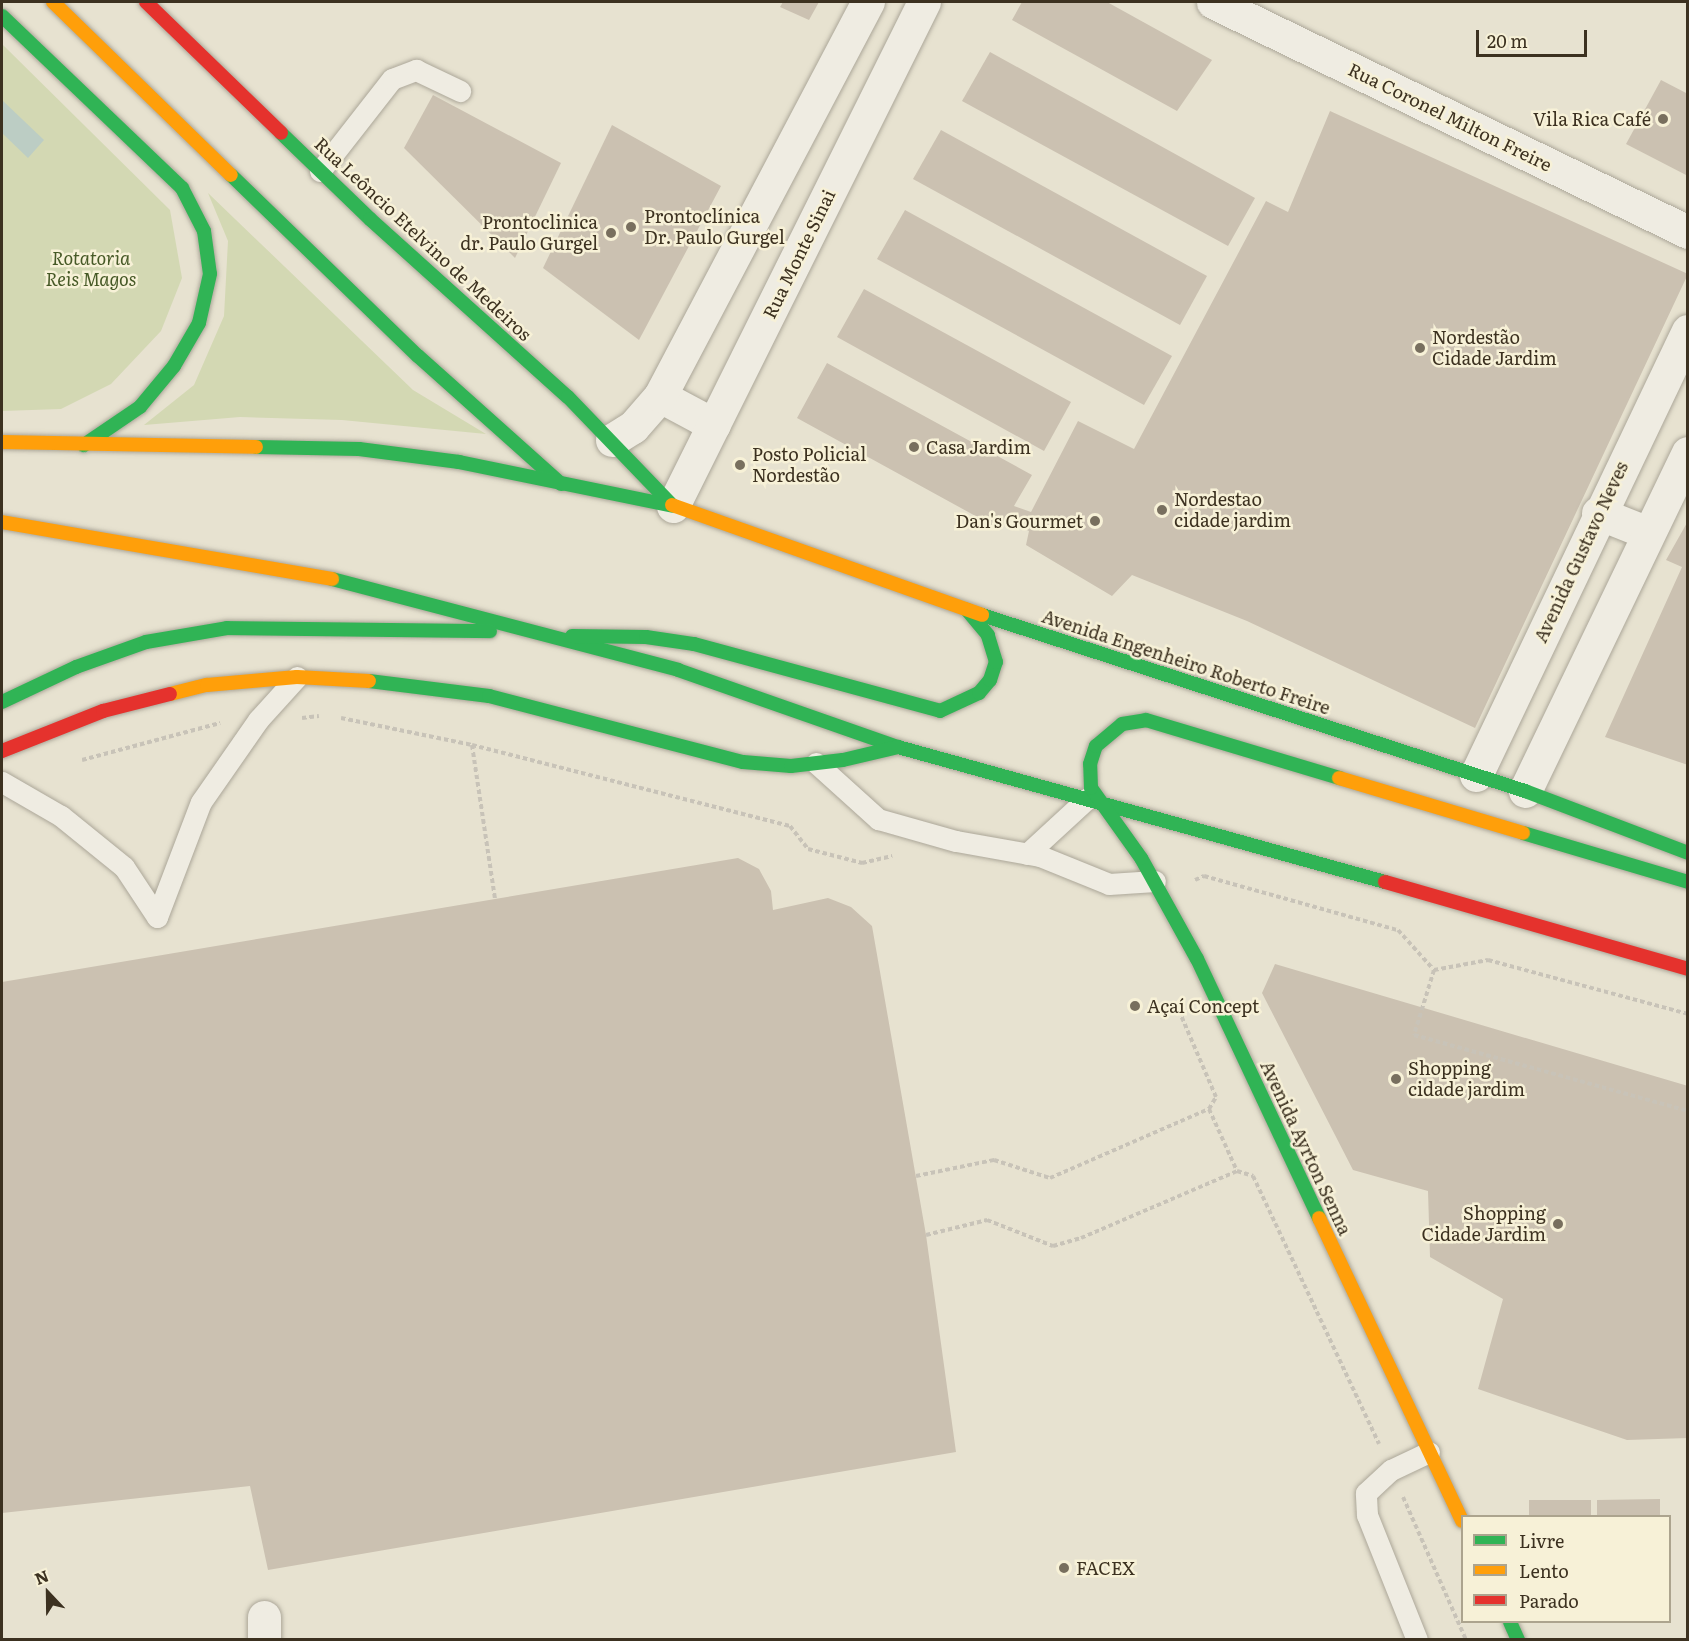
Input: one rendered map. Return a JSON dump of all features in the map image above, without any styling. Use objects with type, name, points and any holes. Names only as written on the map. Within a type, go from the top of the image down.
[{"type":"main road","points":[[53,2],[418,356],[561,484]]},
{"type":"main road","name":"Rua Leôncio Etelvino de Medeiros","points":[[146,2],[321,171],[612,440],[673,506]]},
{"type":"main road","points":[[2,16],[182,188],[204,231],[210,274],[199,323],[174,366],[140,406],[84,445]]},
{"type":"main road","name":"Avenida Engenheiro Roberto Freire","points":[[2,442],[359,449],[459,462],[673,506],[967,610],[1525,791],[1688,853]]},
{"type":"main road","points":[[2,522],[358,583],[565,636],[678,670],[898,747],[1094,799],[1688,969]]},
{"type":"main road","points":[[565,636],[646,637],[694,644],[940,711],[979,693],[990,680],[996,662],[993,645],[967,610]]},
{"type":"main road","points":[[2,702],[75,667],[146,642],[227,628],[546,632]]},
{"type":"main road","points":[[2,751],[103,711],[207,686],[297,677],[391,682],[489,696],[743,762],[791,766],[898,747]]},
{"type":"main road","name":"Avenida Ayrton Senna","points":[[1461,1519],[1197,959],[1155,880],[1094,799],[1090,788],[1090,764],[1096,746],[1122,724],[1146,720],[1688,882]]},
{"type":"main road","points":[[1510,1623],[1518,1640]]},
{"type":"street","points":[[612,440],[633,427],[660,396],[868,2]]},
{"type":"street","points":[[885,2],[920,10]]},
{"type":"street","name":"Rua Coronel Milton Freire","points":[[1213,2],[1688,232]]},
{"type":"street","name":"Rua Monte Sinai","points":[[673,506],[920,10]]},
{"type":"street","name":"Avenida Gustavo Neves","points":[[1476,775],[1598,513],[1688,331]]},
{"type":"street","points":[[660,396],[714,424]]},
{"type":"street","points":[[1525,791],[1688,453]]},
{"type":"street","points":[[1598,513],[1648,533]]},
{"type":"lane","points":[[321,171],[392,79],[416,70],[460,91]]},
{"type":"lane","points":[[2,782],[61,816],[124,867],[157,917],[201,802],[258,720],[297,677]]},
{"type":"lane","points":[[816,763],[878,819],[1027,854],[1109,884],[1155,880]]},
{"type":"lane","points":[[1027,854],[1094,799]]},
{"type":"lane","points":[[1417,1640],[1367,1515],[1366,1493],[1391,1470],[1428,1452]]},
{"type":"path","points":[[79,761],[219,723],[328,716]]},
{"type":"path","points":[[339,718],[472,745],[790,826],[808,849],[862,863],[902,853]]},
{"type":"path","points":[[472,745],[495,899]]},
{"type":"path","points":[[1185,886],[1204,876],[1398,930],[1434,970]]},
{"type":"path","points":[[1434,970],[1488,960],[1688,1014]]},
{"type":"path","points":[[1434,970],[1414,1035],[1688,1112]]},
{"type":"path","points":[[916,1176],[994,1160],[1050,1178],[1209,1109],[1216,1097],[1172,996]]},
{"type":"path","points":[[1209,1109],[1237,1171]]},
{"type":"path","points":[[926,1235],[987,1220],[1053,1246],[1081,1238],[1237,1171],[1253,1176],[1391,1470],[1466,1640]]},
{"type":"green space","name":"Rotatoria Reis Magos","points":[[2,44],[170,210],[182,278],[161,331],[111,384],[61,409],[2,411]]},
{"type":"green space","points":[[208,193],[413,390],[486,434],[342,420],[240,417],[144,425],[194,385],[224,316],[228,241]]},
{"type":"shaded area","points":[[2,100],[44,140],[28,158],[2,133]]},
{"type":"building","points":[[783,2],[819,2],[809,20],[780,7]]},
{"type":"building","points":[[1022,2],[1107,2],[1212,60],[1177,111],[1012,20]]},
{"type":"building","points":[[990,52],[1255,198],[1228,246],[962,101]]},
{"type":"building","name":"Vila Rica Café","points":[[1661,80],[1688,94],[1688,176],[1626,144]]},
{"type":"building","points":[[433,95],[561,163],[515,258],[404,148]]},
{"type":"building","name":"Nordestão Cidade Jardim","points":[[1330,111],[1688,274],[1475,728],[1247,621],[1132,575],[1112,596],[1026,545],[1029,531],[1006,520],[1001,530],[797,418],[827,363],[1032,475],[1014,506],[1031,512],[1078,421],[1134,449],[1266,201],[1288,212]]},
{"type":"building","name":"Prontoclínica Dr. Paulo Gurgel","points":[[612,125],[721,186],[639,340],[543,268]]},
{"type":"building","points":[[941,130],[1207,276],[1180,325],[913,179]]},
{"type":"building","points":[[905,210],[1172,356],[1144,405],[877,259]]},
{"type":"building","points":[[864,289],[1071,402],[1044,451],[837,337]]},
{"type":"building","points":[[1688,521],[1688,765],[1605,737],[1682,567],[1666,560]]},
{"type":"building","points":[[738,858],[759,869],[771,891],[773,910],[828,898],[851,907],[872,926],[926,1235],[956,1452],[268,1570],[250,1486],[2,1513],[2,982]]},
{"type":"building","name":"Shopping Cidade Jardim","points":[[1275,964],[1688,1086],[1688,1438],[1627,1440],[1478,1389],[1503,1299],[1430,1257],[1428,1191],[1353,1170],[1262,993]]},
{"type":"building","points":[[1660,1499],[1660,1515],[1597,1515],[1597,1500]]},
{"type":"building","points":[[1529,1500],[1591,1500],[1591,1515],[1529,1515]]},
{"type":"traffic: fast","points":[[2,16],[182,188],[204,231],[210,274],[199,323],[174,366],[140,407],[84,445]]},
{"type":"traffic: fast","points":[[281,133],[370,219],[568,397],[672,505]]},
{"type":"traffic: fast","points":[[231,175],[418,356],[561,484]]},
{"type":"traffic: fast","points":[[256,447],[359,449],[459,462],[673,506]]},
{"type":"traffic: fast","points":[[332,579],[678,670]]},
{"type":"traffic: fast","points":[[572,636],[646,637],[694,644],[940,711],[979,693],[990,680],[996,662],[988,635],[967,610]]},
{"type":"traffic: fast","points":[[982,615],[1525,791],[1688,853]]},
{"type":"traffic: fast","points":[[2,702],[76,667],[146,642],[227,628],[490,631]]},
{"type":"traffic: fast","points":[[678,670],[898,747],[1385,882]]},
{"type":"traffic: fast","points":[[369,681],[489,696],[743,762],[791,766],[843,760],[898,747]]},
{"type":"traffic: fast","points":[[1319,1218],[1197,959],[1141,858],[1091,788],[1090,764],[1096,746],[1122,724],[1146,720],[1339,778]]},
{"type":"traffic: fast","points":[[1523,833],[1688,882]]},
{"type":"traffic: fast","points":[[1510,1623],[1518,1640]]},
{"type":"traffic: slow","points":[[53,2],[231,175]]},
{"type":"traffic: slow","points":[[2,442],[256,447]]},
{"type":"traffic: slow","points":[[672,505],[982,615]]},
{"type":"traffic: slow","points":[[2,522],[332,579]]},
{"type":"traffic: slow","points":[[170,694],[207,685],[297,677],[369,681]]},
{"type":"traffic: slow","points":[[1339,778],[1523,833]]},
{"type":"traffic: slow","points":[[1319,1218],[1461,1519]]},
{"type":"traffic: jam","points":[[146,2],[281,133]]},
{"type":"traffic: jam","points":[[2,751],[103,711],[170,694]]},
{"type":"traffic: jam","points":[[1385,882],[1688,969]]},
{"type":"place","name":"Vila Rica Café","points":[[1663,119]]},
{"type":"place","name":"Prontoclínica Dr. Paulo Gurgel","points":[[631,227]]},
{"type":"place","name":"Prontoclinica dr. Paulo Gurgel","points":[[611,233]]},
{"type":"place","name":"Nordestão Cidade Jardim","points":[[1420,348]]},
{"type":"place","name":"Casa Jardim","points":[[914,447]]},
{"type":"place","name":"Posto Policial Nordestão","points":[[740,465]]},
{"type":"place","name":"Nordestao cidade jardim","points":[[1162,510]]},
{"type":"place","name":"Dan's Gourmet","points":[[1095,521]]},
{"type":"place","name":"Açaí Concept","points":[[1135,1006]]},
{"type":"place","name":"Shopping cidade jardim","points":[[1396,1079]]},
{"type":"place","name":"Shopping Cidade Jardim","points":[[1558,1224]]},
{"type":"place","name":"FACEX","points":[[1064,1568]]}]
